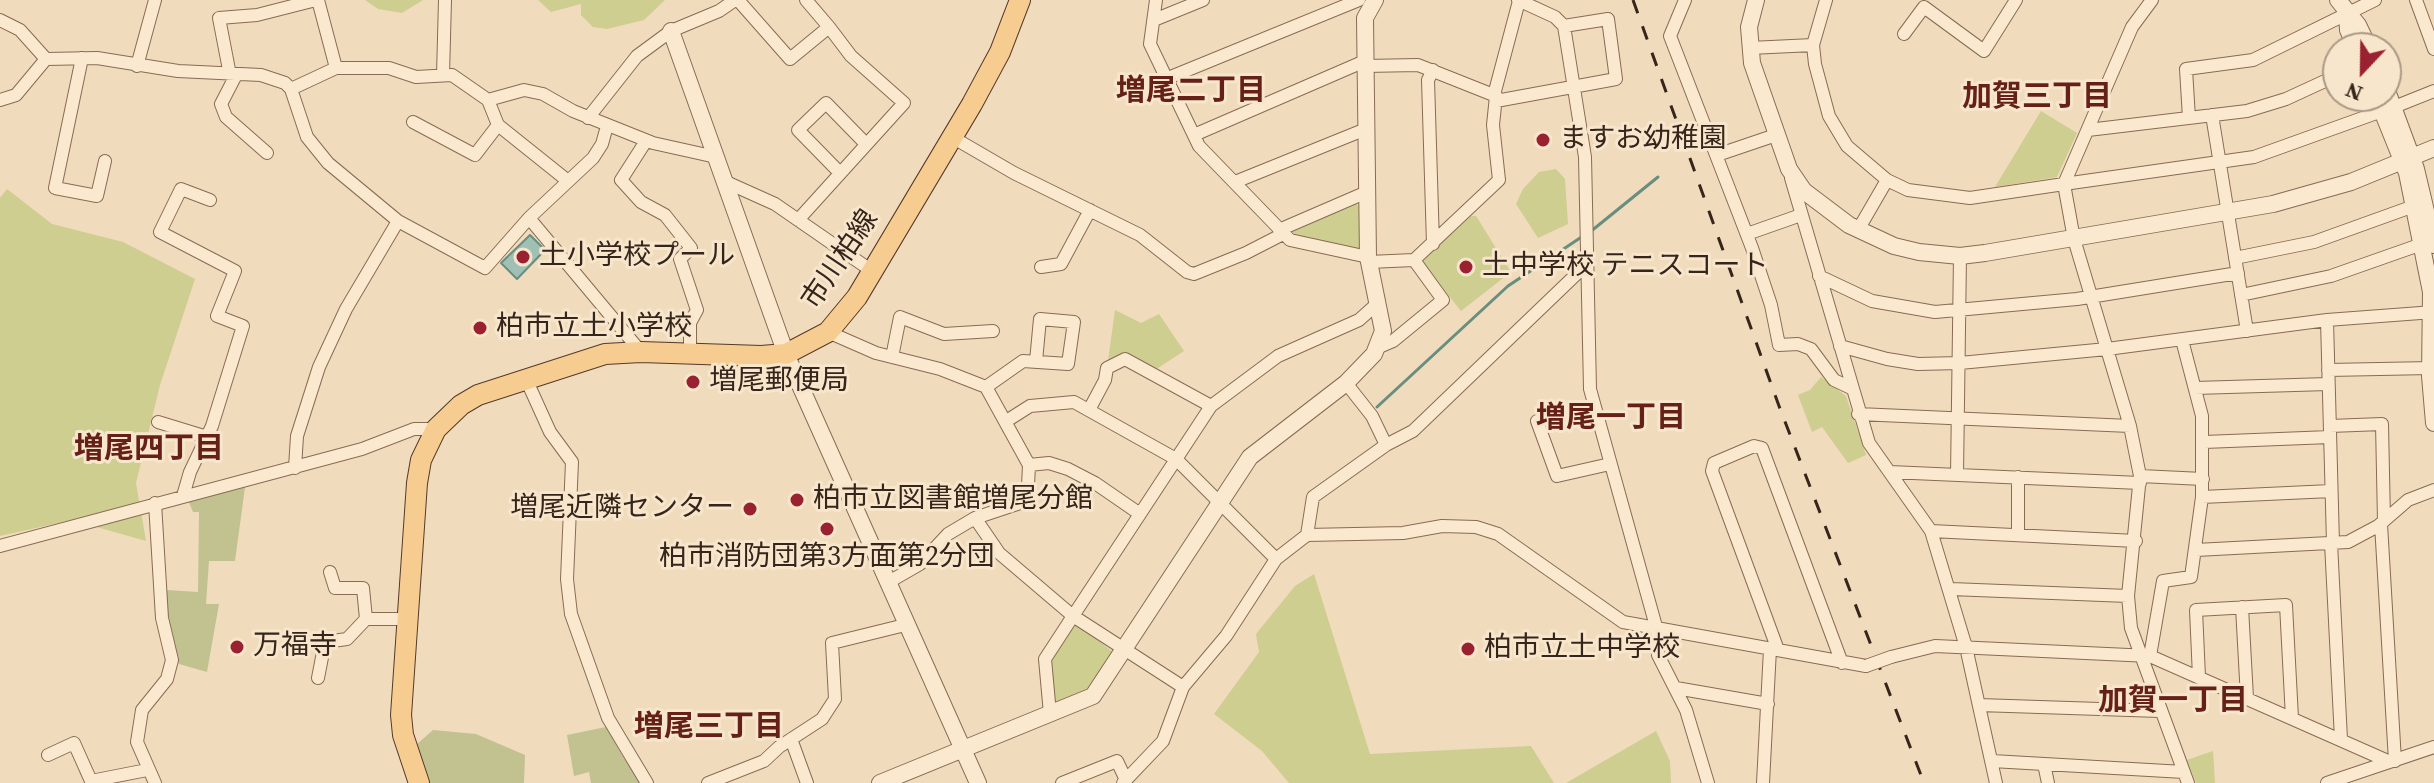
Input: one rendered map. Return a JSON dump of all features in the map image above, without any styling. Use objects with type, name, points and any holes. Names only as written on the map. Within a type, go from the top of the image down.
[{"type":"main road","name":"市川柏線","points":[[419,783],[403,735],[401,715],[417,483],[421,460],[436,429],[469,400],[605,354],[786,354],[828,332],[857,297],[988,76],[1020,0]]},
{"type":"street","points":[[137,66],[155,0]]},
{"type":"street","points":[[256,0],[257,15]]},
{"type":"street","points":[[267,153],[226,117],[221,104],[233,75],[219,18],[257,15],[317,0],[336,68]]},
{"type":"street","points":[[443,75],[445,0]]},
{"type":"street","points":[[588,118],[637,56],[671,31],[719,11],[736,0],[790,59],[829,27]]},
{"type":"street","points":[[798,220],[904,103],[851,56],[806,0]]},
{"type":"street","points":[[1156,0],[1150,44],[1194,135],[1281,232],[1304,245],[1368,259],[1414,260],[1499,180],[1493,125],[1495,98],[1518,0],[1555,17],[1564,26],[1585,157],[1590,389],[1657,630],[1658,655],[1676,688],[1708,783]]},
{"type":"street","points":[[1154,20],[1203,0]]},
{"type":"street","points":[[1685,0],[1670,36],[1747,234],[1771,305],[1779,345],[1798,344],[1811,349],[1834,380],[1851,388]]},
{"type":"street","points":[[1756,0],[1749,27],[1750,48],[1789,169],[1858,414],[1869,443],[1931,531],[1966,647],[1996,783]]},
{"type":"street","points":[[1826,0],[1813,45],[1820,93],[1831,122],[1847,146],[1887,180],[1926,194],[1970,198],[2218,162],[2280,150],[2368,112]]},
{"type":"street","points":[[1904,34],[1924,7],[1984,51],[2016,0]]},
{"type":"street","points":[[2338,0],[2361,32]]},
{"type":"street","points":[[2189,118],[2186,69],[2253,60],[2375,0]]},
{"type":"street","points":[[2416,0],[2433,41]]},
{"type":"street","points":[[1992,761],[2099,767],[2186,777],[2160,711],[2128,596],[2140,480],[2130,426],[2074,239],[2064,184],[2145,1]]},
{"type":"street","points":[[1168,78],[1365,2],[1368,259],[1383,331],[1379,347]]},
{"type":"street","points":[[2347,15],[2349,32]]},
{"type":"street","points":[[1194,135],[1365,64],[1418,65],[1495,98],[1616,79],[1608,19],[1564,26]]},
{"type":"street","points":[[0,20],[20,30],[46,59]]},
{"type":"street","points":[[671,31],[786,354],[978,783]]},
{"type":"street","points":[[1750,48],[1813,45]]},
{"type":"street","points":[[82,58],[55,188],[97,196],[105,161]]},
{"type":"street","points":[[0,100],[16,95],[46,59],[82,58],[137,66],[271,77],[291,89],[307,137],[328,163],[398,221],[485,268],[529,218],[593,158],[602,144],[607,126]]},
{"type":"street","points":[[291,89],[336,68],[389,68],[416,77],[452,75],[488,100],[498,125],[568,181]]},
{"type":"street","points":[[1433,70],[1428,80],[1433,244]]},
{"type":"street","points":[[2088,130],[2247,111],[2286,99],[2322,82]]},
{"type":"street","points":[[488,100],[524,90],[543,94],[588,118],[646,141],[716,157]]},
{"type":"street","points":[[2402,100],[2434,91]]},
{"type":"street","points":[[840,173],[798,130],[826,103],[866,144]]},
{"type":"street","points":[[2387,112],[2425,205],[2433,312],[2431,368],[2434,423]]},
{"type":"street","points":[[2212,115],[2247,331]]},
{"type":"street","points":[[413,122],[475,155],[498,125]]},
{"type":"street","points":[[1235,182],[1366,129]]},
{"type":"street","points":[[1717,155],[1776,135]]},
{"type":"street","points":[[952,137],[1014,173],[1140,235],[1194,274],[1367,192]]},
{"type":"street","points":[[646,141],[621,180],[641,202],[665,215],[691,248],[680,259],[697,310],[690,323],[690,354]]},
{"type":"street","points":[[1789,169],[1804,191],[1858,230],[1906,249],[1960,256],[2228,213],[2351,182],[2434,148]]},
{"type":"street","points":[[1858,230],[1887,180]]},
{"type":"street","points":[[726,182],[775,204],[872,271]]},
{"type":"street","points":[[183,496],[207,437],[243,326],[217,316],[235,271],[160,232],[181,189],[210,200]]},
{"type":"street","points":[[2235,258],[2314,242],[2425,205]]},
{"type":"street","points":[[1041,267],[1061,264],[1090,210]]},
{"type":"street","points":[[1747,234],[1801,215]]},
{"type":"street","points":[[529,218],[641,352]]},
{"type":"street","points":[[295,468],[297,436],[319,367],[346,309],[398,221]]},
{"type":"street","points":[[2241,295],[2331,276],[2428,244]]},
{"type":"street","points":[[1957,475],[1960,256]]},
{"type":"street","points":[[880,783],[1093,696],[1250,457],[1346,383],[1379,347],[1393,341],[1443,300],[1414,260]]},
{"type":"street","points":[[1307,535],[1313,497],[1386,445],[1413,431],[1587,264]]},
{"type":"street","points":[[1819,276],[1855,295],[1892,307],[1935,312],[2092,297],[2238,273]]},
{"type":"street","points":[[1050,714],[1045,659],[1211,406],[1278,356],[1359,320],[1378,303]]},
{"type":"street","points":[[1840,346],[1918,364],[1960,363],[2107,349],[2327,320],[2433,312]]},
{"type":"street","points":[[892,357],[900,317],[944,334],[993,331]]},
{"type":"street","points":[[986,387],[1023,361],[1068,364],[1074,322],[1040,319],[1036,361]]},
{"type":"street","points":[[2327,320],[2332,543],[2341,739]]},
{"type":"street","points":[[828,332],[843,341],[968,378],[986,387],[1008,420],[1029,465],[1028,486],[1020,503],[975,518],[948,534],[920,564],[887,583]]},
{"type":"street","points":[[2144,655],[2163,581],[2191,577],[2196,550],[2204,442],[2195,388],[2182,340]]},
{"type":"street","points":[[1089,410],[1105,380],[1107,368],[1125,359],[1211,406]]},
{"type":"street","points":[[2195,388],[2431,368]]},
{"type":"street","points":[[526,379],[550,432],[572,462],[567,579],[571,614],[608,718],[647,783]]},
{"type":"street","points":[[1346,383],[1372,416],[1386,445]]},
{"type":"street","points":[[1008,420],[1030,406],[1074,402],[1176,459],[1276,559]]},
{"type":"street","points":[[1858,414],[2130,426]]},
{"type":"street","points":[[1537,421],[1557,476],[1610,464]]},
{"type":"street","points":[[158,422],[207,437]]},
{"type":"street","points":[[2204,442],[2330,432],[2382,424],[2392,762]]},
{"type":"street","points":[[0,546],[295,468],[362,449],[414,429],[436,429]]},
{"type":"street","points":[[1763,783],[1774,649],[1712,471],[1714,463],[1754,446],[1762,448],[1842,663]]},
{"type":"street","points":[[1029,465],[1049,463],[1068,469],[1095,483],[1140,514]]},
{"type":"street","points":[[1890,472],[2140,480],[2203,479]]},
{"type":"street","points":[[2018,477],[2018,535]]},
{"type":"street","points":[[2196,550],[2332,543],[2360,538],[2408,500],[2434,490]]},
{"type":"street","points":[[2202,497],[2331,491]]},
{"type":"street","points":[[155,503],[162,618],[172,660],[167,679],[138,721],[137,742],[155,783]]},
{"type":"street","points":[[975,518],[999,553],[1073,616],[1183,687]]},
{"type":"street","points":[[1062,783],[1117,761],[1124,781],[1163,741],[1183,687],[1226,636],[1276,559],[1307,535],[1476,527],[1498,534],[1623,622],[1866,666],[1933,646],[2144,655],[2392,762]]},
{"type":"street","points":[[1931,531],[2136,541]]},
{"type":"street","points":[[330,572],[335,588],[363,588],[366,619]]},
{"type":"street","points":[[1951,589],[2128,596]]},
{"type":"street","points":[[2199,677],[2196,610],[2286,605],[2292,718]]},
{"type":"street","points":[[2242,607],[2247,698]]},
{"type":"street","points":[[318,678],[325,642],[347,639],[366,619],[407,619]]},
{"type":"street","points":[[708,783],[764,761],[822,719],[835,699],[832,643],[905,625]]},
{"type":"street","points":[[1676,688],[1768,704]]},
{"type":"street","points":[[1979,705],[2160,711]]},
{"type":"street","points":[[791,739],[807,783]]},
{"type":"street","points":[[48,755],[74,743],[91,781],[147,770]]},
{"type":"street","points":[[2327,783],[2370,776],[2392,762],[2434,747]]},
{"type":"street","points":[[2044,764],[2048,783]]},
{"type":"street","points":[[2099,767],[2103,783]]},
{"type":"green space","points":[[365,0],[423,0],[402,13],[378,9]]},
{"type":"green space","points":[[538,0],[665,0],[644,20],[607,29],[593,27],[581,15],[581,4],[551,12]]},
{"type":"green space","points":[[2041,111],[2077,133],[2057,177],[1995,187]]},
{"type":"green space","points":[[1556,169],[1565,179],[1568,224],[1538,238],[1516,204],[1523,189],[1539,172]]},
{"type":"green space","points":[[7,189],[52,224],[123,242],[195,279],[160,385],[136,483],[146,541],[72,520],[0,536],[0,198]]},
{"type":"green space","points":[[1356,204],[1361,207],[1361,247],[1357,250],[1293,235],[1293,229]]},
{"type":"green space","name":"土中学校 テニスコート","points":[[1471,216],[1476,216],[1511,272],[1461,311],[1421,261]]},
{"type":"green space","points":[[1115,310],[1141,323],[1159,314],[1184,351],[1155,370],[1125,353],[1108,361]]},
{"type":"green space","points":[[1821,377],[1846,396],[1866,455],[1848,463],[1822,427],[1812,432],[1798,395],[1810,390]]},
{"type":"green space","points":[[245,487],[235,561],[209,561],[206,604],[219,604],[207,672],[179,664],[167,621],[167,590],[198,592],[199,512],[193,512],[188,500]]},
{"type":"green space","points":[[1314,574],[1370,754],[1531,746],[1554,783],[1289,783],[1262,751],[1214,714],[1259,652],[1256,634],[1295,586]]},
{"type":"green space","points":[[1077,624],[1113,652],[1090,688],[1058,702],[1053,700],[1052,658],[1071,627]]},
{"type":"green space","points":[[606,727],[642,783],[591,783],[589,772],[574,776],[567,735]]},
{"type":"green space","points":[[433,730],[476,734],[525,755],[524,783],[429,783],[416,745]]},
{"type":"green space","points":[[1656,731],[1670,761],[1671,783],[1566,783]]},
{"type":"green space","points":[[2213,751],[2215,783],[2196,783],[2187,760]]},
{"type":"shaded area","name":"土小学校プール","points":[[530,235],[545,250],[517,279],[501,263]]},
{"type":"waterway","points":[[1590,232],[1658,177]]},
{"type":"waterway","points":[[1377,407],[1508,286],[1583,236]]},
{"type":"railway","points":[[1633,0],[1779,406],[1924,783]]},
{"type":"place","name":"ますお幼稚園","points":[[1543,140]]},
{"type":"place","name":"土小学校プール","points":[[523,257]]},
{"type":"place","name":"土中学校 テニスコート","points":[[1466,267]]},
{"type":"place","name":"柏市立土小学校","points":[[480,328]]},
{"type":"place","name":"増尾郵便局","points":[[693,382]]},
{"type":"place","name":"柏市立図書館増尾分館","points":[[797,500]]},
{"type":"place","name":"増尾近隣センター","points":[[750,509]]},
{"type":"place","name":"柏市消防団第3方面第2分団","points":[[827,529]]},
{"type":"place","name":"万福寺","points":[[237,647]]},
{"type":"place","name":"柏市立土中学校","points":[[1468,649]]},
{"type":"district","name":"増尾二丁目","points":[[1191,92]]},
{"type":"district","name":"加賀三丁目","points":[[2037,98]]},
{"type":"district","name":"増尾一丁目","points":[[1611,419]]},
{"type":"district","name":"増尾四丁目","points":[[149,450]]},
{"type":"district","name":"加賀一丁目","points":[[2173,702]]},
{"type":"district","name":"増尾三丁目","points":[[709,728]]}]
